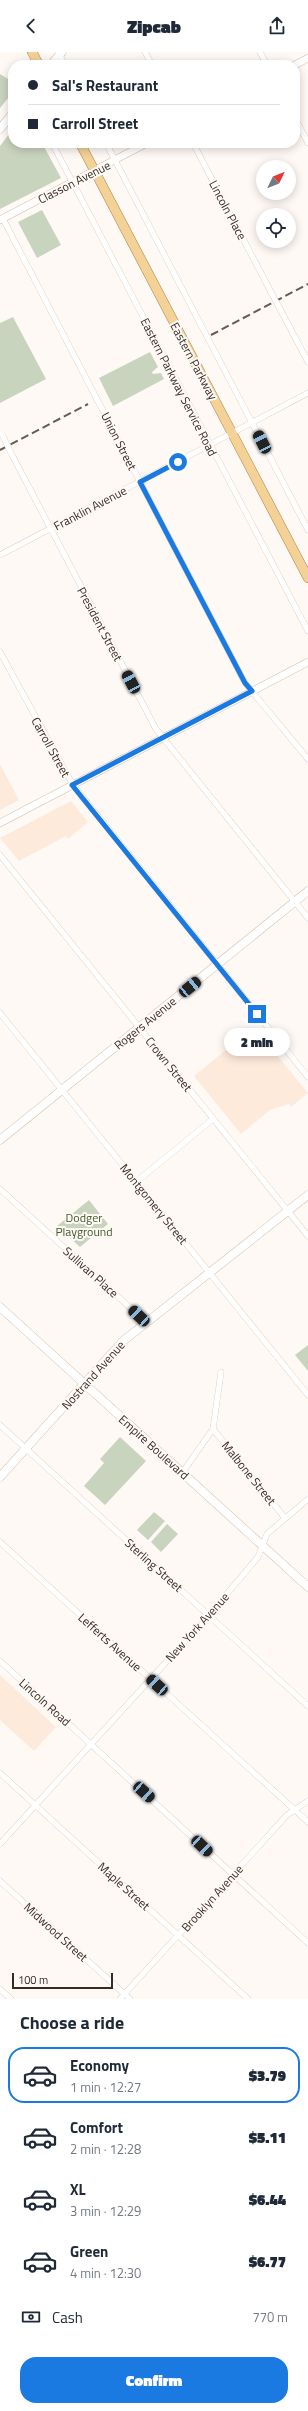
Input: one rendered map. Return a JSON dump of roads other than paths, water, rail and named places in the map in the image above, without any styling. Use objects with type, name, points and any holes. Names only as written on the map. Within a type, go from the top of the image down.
[{"type":"main road","points":[[0,129],[8,119]]},
{"type":"main road","name":"Eastern Parkway","points":[[82,148],[308,578]]},
{"type":"main road","name":"Rogers Avenue","points":[[0,1140],[308,891]]},
{"type":"main road","name":"Nostrand Avenue","points":[[0,1477],[123,1341],[210,1274],[308,1195]]},
{"type":"main road","name":"Empire Boulevard","points":[[0,1307],[308,1586]]},
{"type":"street","points":[[300,128],[308,143]]},
{"type":"street","name":"Eastern Parkway Service Road","points":[[55,148],[209,445],[308,631]]},
{"type":"street","points":[[109,148],[308,530]]},
{"type":"street","name":"Classon Avenue","points":[[1,219],[138,148]]},
{"type":"street","name":"Lincoln Place","points":[[196,148],[308,362]]},
{"type":"street","name":"Union Street","points":[[1,219],[245,683],[308,759]]},
{"type":"street","name":"Franklin Avenue","points":[[0,555],[308,393]]},
{"type":"street","name":"President Street","points":[[1,433],[156,729],[308,918]]},
{"type":"street","name":"Carroll Street","points":[[0,652],[72,785],[308,1077]]},
{"type":"street","points":[[0,823],[308,662]]},
{"type":"street","name":"Crown Street","points":[[0,855],[308,1236]]},
{"type":"street","name":"Montgomery Street","points":[[0,1013],[308,1395]]},
{"type":"street","points":[[136,1182],[213,1119]]},
{"type":"street","name":"Sullivan Place","points":[[0,1189],[147,1323]]},
{"type":"street","points":[[182,1473],[213,1429],[221,1372]]},
{"type":"street","name":"Sterling Street","points":[[0,1425],[308,1706]]},
{"type":"street","name":"Malbone Street","points":[[213,1429],[285,1518]]},
{"type":"street","name":"New York Avenue","points":[[0,1844],[209,1615],[258,1557],[267,1534],[308,1499]]},
{"type":"street","name":"Lefferts Avenue","points":[[0,1542],[308,1822]]},
{"type":"street","name":"Lincoln Road","points":[[0,1661],[308,1943]]},
{"type":"street","name":"Maple Street","points":[[0,1773],[248,1999]]},
{"type":"street","name":"Brooklyn Avenue","points":[[120,1999],[287,1815],[308,1801]]},
{"type":"street","name":"Midwood Street","points":[[0,1881],[130,1999]]},
{"type":"street","points":[[0,1989],[10,1999]]},
{"type":"railway","points":[[211,335],[308,284]]},
{"type":"railway","points":[[0,450],[88,404]]},
{"type":"park label","name":"Dodger Playground","points":[[84,1224]]}]
